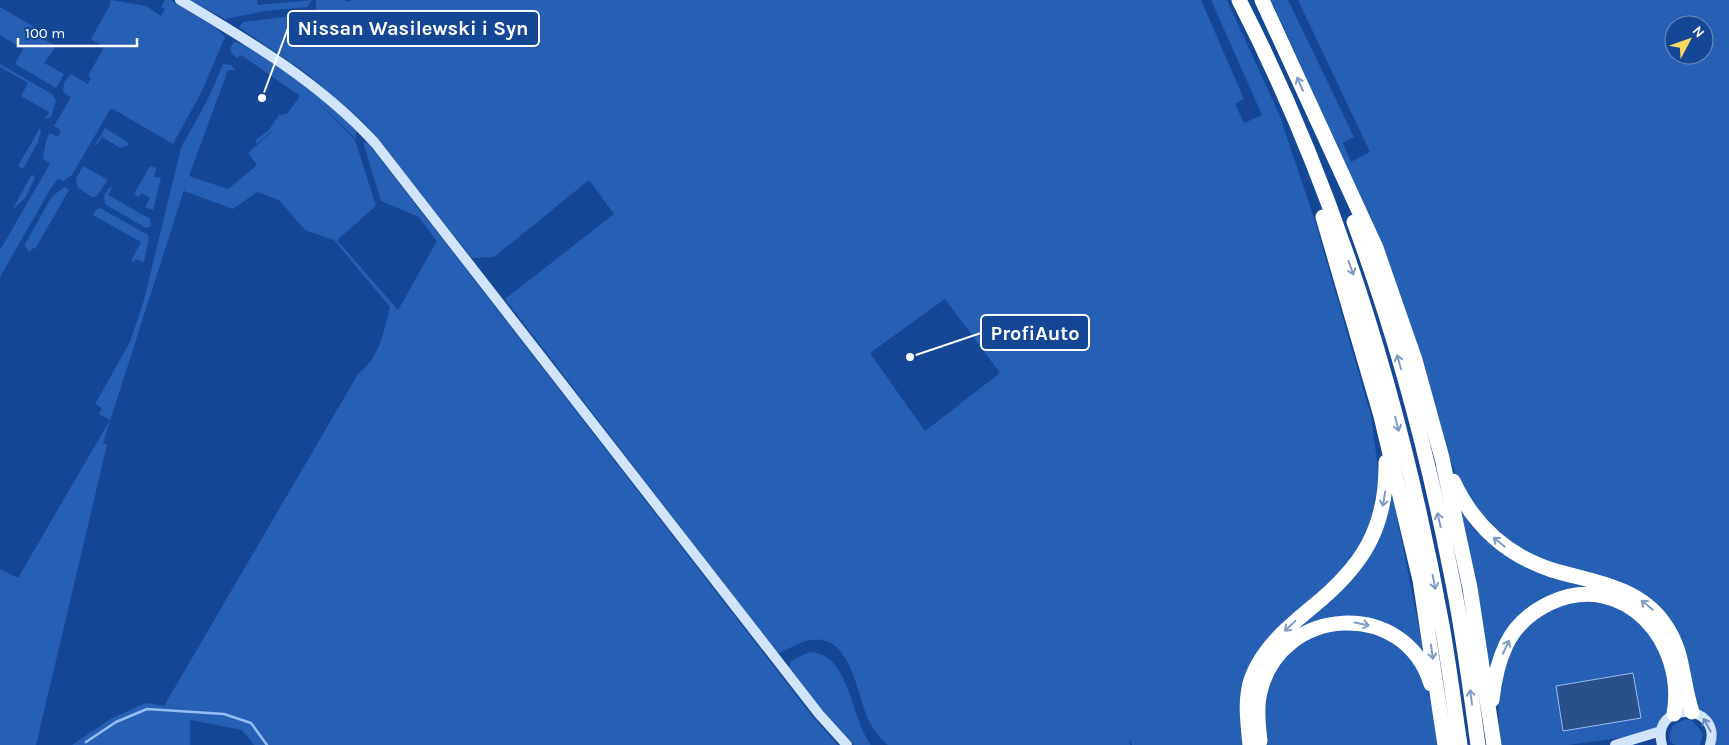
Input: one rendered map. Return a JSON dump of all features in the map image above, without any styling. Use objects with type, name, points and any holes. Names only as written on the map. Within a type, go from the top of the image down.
[{"type":"highway","points":[[1239,0],[1297,124],[1333,217],[1360,296],[1398,426],[1432,573],[1460,745]]},
{"type":"highway","points":[[1262,0],[1319,129],[1376,248],[1415,360],[1442,458],[1470,588],[1494,745]]},
{"type":"highway","points":[[1297,124],[1381,416],[1420,580],[1445,745]]},
{"type":"highway","points":[[1319,129],[1377,288],[1414,416],[1451,572],[1478,745]]},
{"type":"highway","points":[[1250,745],[1248,697],[1252,678],[1261,658],[1293,623],[1344,581],[1366,552],[1374,536],[1382,508],[1386,483],[1381,416]]},
{"type":"highway","points":[[1442,458],[1459,494],[1473,517],[1504,546],[1524,558],[1550,569],[1626,592],[1654,611],[1664,622],[1676,643],[1682,661],[1692,712]]},
{"type":"highway","points":[[1492,729],[1495,681],[1507,644],[1526,618],[1541,607],[1572,596],[1606,597],[1620,602],[1634,610],[1656,630],[1666,647],[1672,665],[1676,686],[1674,714]]},
{"type":"highway","points":[[1260,745],[1258,708],[1260,692],[1266,675],[1281,652],[1294,639],[1313,627],[1328,624],[1361,623],[1384,630],[1404,642],[1424,666],[1441,715]]},
{"type":"main road","points":[[180,0],[283,62],[342,108],[380,148],[818,714],[848,745]]},
{"type":"main road","points":[[1662,745],[1661,731],[1666,721],[1674,714],[1692,712],[1699,714],[1709,725],[1711,732],[1710,745]]},
{"type":"main road","points":[[1615,745],[1661,731]]},
{"type":"shaded area","points":[[110,0],[146,6],[161,16],[165,9],[161,7],[165,0],[170,0],[216,28],[225,37],[201,93],[173,144],[111,108],[72,175],[63,181],[58,179],[51,188],[0,277],[0,250],[50,164],[43,159],[46,141],[50,133],[58,137],[61,131],[54,126],[71,97],[63,92],[64,82],[71,74],[88,84],[91,78],[88,76],[104,47],[91,39],[110,5]]},
{"type":"shaded area","points":[[189,0],[257,0],[258,5],[312,0],[307,7],[266,11],[225,19]]},
{"type":"shaded area","points":[[316,0],[343,0],[348,2],[352,0],[1201,0],[1244,99],[1235,104],[1244,123],[1262,115],[1211,0],[1227,0],[1279,114],[1314,218],[1371,416],[1379,476],[1371,526],[1349,567],[1287,621],[1244,745],[1132,745],[1129,739],[1130,745],[888,745],[877,734],[869,721],[855,680],[842,653],[832,644],[819,640],[803,642],[778,654],[505,299],[614,214],[589,180],[494,257],[472,258],[365,124],[309,75],[239,27],[243,22],[316,13]],"holes":[[[945,299],[1000,373],[925,431],[870,353]]]},
{"type":"shaded area","points":[[1271,0],[1288,0],[1354,137],[1343,143],[1351,162],[1370,152],[1298,0],[1729,0],[1729,745],[1716,745],[1715,725],[1696,706],[1675,631],[1529,556],[1494,532],[1458,480],[1336,151],[1300,63]]},
{"type":"shaded area","points":[[0,7],[41,31],[38,36],[56,46],[44,63],[64,74],[56,88],[15,64],[23,49],[0,35]]},
{"type":"shaded area","points":[[234,42],[261,54],[279,66],[317,94],[356,131],[356,139],[312,96],[355,140],[376,206],[337,240],[398,310],[437,241],[419,217],[381,201],[363,142],[368,143],[813,717],[838,745],[254,745],[242,730],[190,720],[190,745],[72,745],[112,718],[146,703],[164,706],[358,374],[376,353],[390,307],[334,240],[305,230],[279,200],[257,192],[233,209],[184,191],[185,187],[103,443],[107,445],[36,745],[0,745],[0,569],[18,578],[110,420],[99,414],[102,408],[95,404],[130,342],[144,300],[181,148],[209,97],[223,64],[231,65],[235,70],[228,70],[189,176],[228,189],[257,165],[248,153],[278,127],[256,144],[256,140],[269,130],[279,115],[287,114],[300,96],[241,55],[237,58],[231,53],[230,48]]},
{"type":"shaded area","points":[[0,64],[52,94],[56,101],[51,117],[45,119],[49,112],[21,96],[28,83],[0,67]]},
{"type":"shaded area","points":[[40,128],[38,142],[23,169],[18,166]]},
{"type":"shaded area","points":[[105,128],[129,143],[127,146],[120,148],[102,137],[96,146]]},
{"type":"shaded area","points":[[83,166],[108,180],[96,197],[92,197],[77,187],[76,179]]},
{"type":"shaded area","points":[[150,166],[156,168],[154,177],[161,178],[153,210],[145,207],[150,198],[141,193],[139,197],[134,194]]},
{"type":"shaded area","points":[[32,174],[35,178],[25,198],[12,210]]},
{"type":"shaded area","points":[[65,187],[69,190],[35,249],[33,248],[30,252],[24,246],[52,196]]},
{"type":"shaded area","points":[[110,187],[112,188],[108,195],[150,219],[151,226],[146,228],[105,204],[104,196]]},
{"type":"shaded area","points":[[100,208],[148,235],[144,262],[136,259],[133,262],[131,261],[141,242],[93,215]]},
{"type":"shaded area","points":[[1390,483],[1426,662],[1410,638],[1371,620],[1340,616],[1325,619],[1297,632],[1270,653],[1336,595]]},
{"type":"shaded area","points":[[1458,500],[1468,521],[1476,532],[1627,600],[1544,599],[1491,674]]},
{"type":"shaded area","points":[[1569,601],[1605,602],[1633,614],[1662,652],[1671,693],[1670,709],[1657,727],[1633,736],[1568,745],[1500,745],[1499,709],[1502,675],[1514,644],[1537,616],[1548,609]]},
{"type":"shaded area","points":[[1338,626],[1379,633],[1412,659],[1425,682],[1434,714],[1438,745],[1266,745],[1264,693],[1272,671],[1296,643]]},
{"type":"shaded area","points":[[809,652],[823,655],[833,663],[841,674],[864,733],[871,745],[854,745],[839,731],[789,667],[791,661]]},
{"type":"shaded area","points":[[1633,673],[1641,718],[1563,731],[1556,686]]},
{"type":"shaded area","points":[[1686,719],[1693,721],[1703,734],[1700,745],[1675,745],[1670,741],[1669,735],[1673,725]]},
{"type":"waterway","points":[[86,742],[116,722],[147,709],[224,714],[251,723],[267,745]]},
{"type":"place","name":"Nissan Wasilewski i Syn","points":[[262,98]]},
{"type":"place","name":"ProfiAuto","points":[[910,357]]}]
